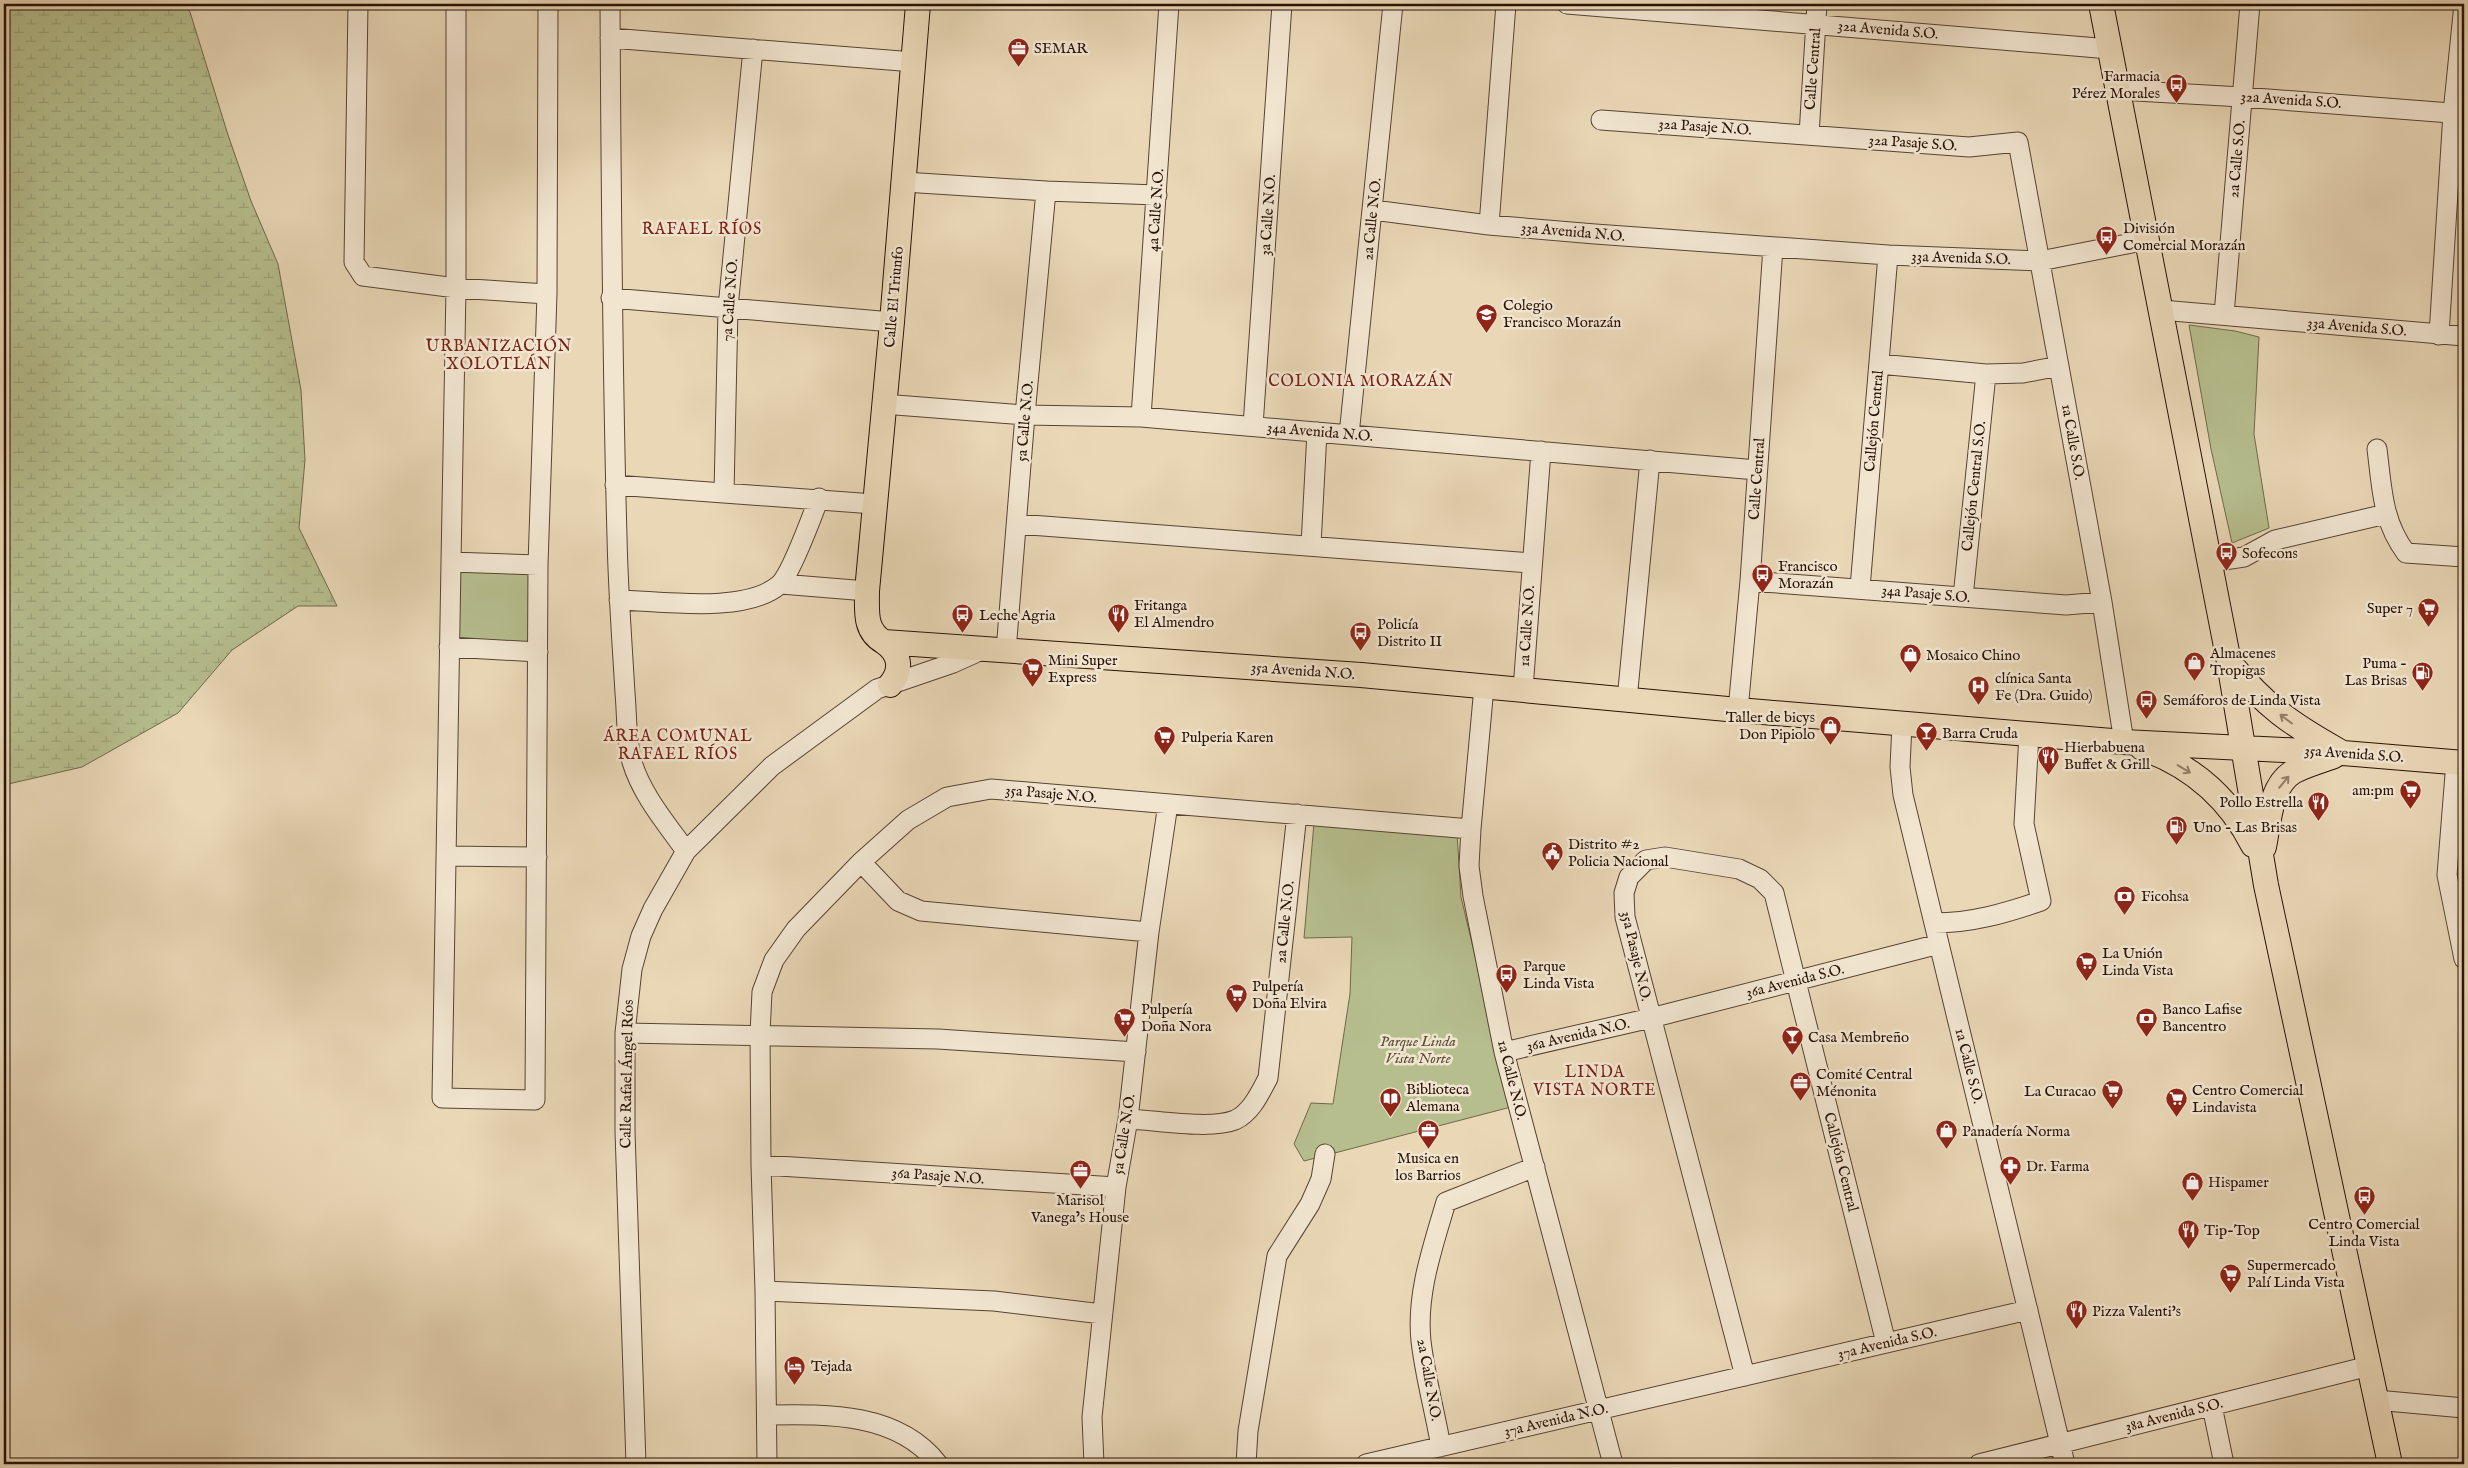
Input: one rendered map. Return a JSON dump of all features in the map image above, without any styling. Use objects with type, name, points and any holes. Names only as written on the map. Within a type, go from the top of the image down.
[{"type":"main road","name":"Calle El Triunfo","points":[[878,636],[867,618],[867,591],[892,322],[918,4]]},
{"type":"main road","points":[[2101,4],[2229,662],[2261,861],[2390,1464]]},
{"type":"main road","points":[[878,636],[896,652],[899,662],[898,672],[890,685]]},
{"type":"main road","name":"35a Avenida N.O.","points":[[878,636],[995,650],[1361,675],[1738,710]]},
{"type":"main road","points":[[2229,662],[2272,708],[2290,723],[2342,753]]},
{"type":"main road","points":[[1738,710],[2124,742],[2243,747]]},
{"type":"main road","points":[[2124,742],[2156,753],[2188,770],[2216,793],[2240,820],[2261,861]]},
{"type":"main road","name":"35a Avenida S.O.","points":[[2243,747],[2460,762]]},
{"type":"main road","points":[[2261,861],[2276,793],[2284,780],[2294,772],[2342,753]]},
{"type":"street","points":[[358,4],[354,262],[363,276],[456,288],[547,294]]},
{"type":"street","points":[[456,4],[456,288],[442,1098],[536,1100],[538,564],[547,294],[548,4]]},
{"type":"street","points":[[610,4],[611,298],[615,485],[619,600],[631,760],[647,796],[686,851]]},
{"type":"street","name":"4a Calle N.O.","points":[[1141,417],[1168,4]]},
{"type":"street","name":"3a Calle N.O.","points":[[1253,426],[1282,4]]},
{"type":"street","name":"2a Calle N.O.","points":[[1349,435],[1393,4]]},
{"type":"street","points":[[1489,225],[1506,4]]},
{"type":"street","name":"32a Avenida S.O.","points":[[1580,4],[2110,49]]},
{"type":"street","name":"Calle Central","points":[[1809,134],[1817,4]]},
{"type":"street","name":"2a Calle S.O.","points":[[2224,315],[2250,4]]},
{"type":"street","points":[[2439,335],[2459,113],[2464,4]]},
{"type":"street","points":[[610,38],[914,62]]},
{"type":"street","name":"7a Calle N.O.","points":[[724,493],[728,308],[753,49]]},
{"type":"street","name":"32a Avenida S.O.","points":[[2118,90],[2459,113]]},
{"type":"street","name":"32a Pasaje N.O.","points":[[1601,120],[1809,134]]},
{"type":"street","name":"32a Pasaje S.O.","points":[[1809,134],[1969,147],[2018,142]]},
{"type":"street","name":"1a Calle S.O.","points":[[2018,142],[2102,602],[2124,742]]},
{"type":"street","points":[[904,182],[1046,191],[1157,195]]},
{"type":"street","name":"5a Calle N.O.","points":[[995,650],[1017,524],[1024,415],[1046,191]]},
{"type":"street","name":"33a Avenida N.O.","points":[[1373,210],[1489,225],[1774,247]]},
{"type":"street","name":"33a Avenida S.O.","points":[[1774,247],[1888,255],[2040,261],[2147,240]]},
{"type":"street","name":"Calle Central","points":[[1738,710],[1750,580],[1774,247]]},
{"type":"street","name":"Callejón Central","points":[[1860,588],[1888,255]]},
{"type":"street","points":[[611,298],[892,322]]},
{"type":"street","name":"33a Avenida S.O.","points":[[2161,310],[2464,336]]},
{"type":"street","points":[[1879,364],[1986,374],[2023,373],[2058,366]]},
{"type":"street","name":"Callejón Central S.O.","points":[[1963,597],[1986,374]]},
{"type":"street","name":"34a Avenida N.O.","points":[[883,404],[1024,415],[1141,417],[1757,470]]},
{"type":"street","points":[[1311,545],[1317,432]]},
{"type":"street","points":[[2377,449],[2386,514],[2393,536],[2406,553],[2464,557]]},
{"type":"street","name":"1a Calle N.O.","points":[[1523,690],[1541,451]]},
{"type":"street","points":[[1626,700],[1650,460]]},
{"type":"street","points":[[615,485],[819,498],[874,504]]},
{"type":"street","points":[[619,600],[736,603],[761,597],[781,584],[803,540],[819,498]]},
{"type":"street","points":[[2210,562],[2244,557],[2275,540],[2386,514]]},
{"type":"street","points":[[1017,524],[1532,563]]},
{"type":"street","points":[[451,562],[538,564]]},
{"type":"street","name":"34a Pasaje S.O.","points":[[1750,580],[2066,605],[2102,602]]},
{"type":"street","points":[[781,584],[867,591]]},
{"type":"street","points":[[449,648],[538,652]]},
{"type":"street","name":"Calle Rafael Ángel Ríos","points":[[636,1464],[625,1131],[625,1033],[632,969],[641,936],[653,909],[686,851],[772,766],[877,690],[995,650]]},
{"type":"street","name":"1a Calle N.O.","points":[[1484,687],[1470,829],[1469,866],[1473,896],[1504,1052],[1613,1464]]},
{"type":"street","name":"1a Calle S.O.","points":[[1902,724],[1900,767],[1903,795],[2065,1464]]},
{"type":"street","points":[[1934,923],[1971,921],[1995,916],[2041,900],[2024,824],[2029,734]]},
{"type":"street","points":[[2460,762],[2447,874],[2462,937],[2464,959]]},
{"type":"street","name":"35a Pasaje N.O.","points":[[767,1464],[761,1165],[760,1034],[762,992],[774,960],[796,928],[861,862],[908,820],[947,797],[991,790],[1470,829]]},
{"type":"street","name":"5a Calle N.O.","points":[[1094,1464],[1092,1417],[1116,1187],[1128,1119],[1149,932],[1168,804]]},
{"type":"street","name":"2a Calle N.O.","points":[[1128,1119],[1207,1124],[1236,1120],[1256,1101],[1268,1078],[1297,814]]},
{"type":"street","points":[[446,856],[537,858]]},
{"type":"street","name":"35a Pasaje N.O.","points":[[1745,1376],[1625,917],[1624,893],[1630,877],[1646,860],[1666,857],[1739,869],[1760,879],[1774,893],[1796,981]]},
{"type":"street","points":[[861,862],[898,901],[921,911],[1149,932]]},
{"type":"street","name":"36a Avenida S.O.","points":[[1651,1018],[1939,944]]},
{"type":"street","name":"Callejón Central","points":[[1796,981],[1886,1343]]},
{"type":"street","name":"36a Avenida N.O.","points":[[1504,1052],[1651,1018]]},
{"type":"street","points":[[625,1033],[760,1034],[938,1039],[1136,1052]]},
{"type":"street","points":[[1246,1464],[1248,1430],[1277,1256],[1310,1204],[1321,1178],[1325,1154]]},
{"type":"street","name":"36a Pasaje N.O.","points":[[761,1165],[1116,1187]]},
{"type":"street","name":"2a Calle N.O.","points":[[1441,1447],[1421,1340],[1424,1289],[1431,1251],[1446,1202],[1535,1167]]},
{"type":"street","points":[[765,1291],[994,1301],[1102,1314]]},
{"type":"street","name":"37a Avenida S.O.","points":[[1745,1376],[2028,1310]]},
{"type":"street","name":"38a Avenida S.O.","points":[[1979,1464],[2369,1366]]},
{"type":"street","name":"37a Avenida N.O.","points":[[1366,1464],[1745,1376]]},
{"type":"street","points":[[2376,1400],[2464,1408]]},
{"type":"street","points":[[2212,1406],[2224,1464]]},
{"type":"street","points":[[767,1416],[818,1414],[855,1418],[887,1427],[914,1440],[938,1464]]},
{"type":"green space","points":[[4,4],[184,4],[190,12],[228,135],[251,201],[278,264],[301,390],[305,460],[299,528],[337,606],[298,606],[232,650],[178,713],[82,767],[4,785]]},
{"type":"green space","points":[[2189,325],[2235,331],[2259,337],[2254,434],[2269,528],[2232,543],[2211,449]]},
{"type":"green space","points":[[456,571],[533,574],[532,646],[455,643]]},
{"type":"green space","name":"Parque Linda Vista Norte","points":[[1314,823],[1457,833],[1461,897],[1511,1107],[1304,1161],[1294,1144],[1311,1103],[1333,1104],[1350,994],[1352,937],[1304,938]]},
{"type":"place","name":"SEMAR","points":[[1018,67]]},
{"type":"place","name":"Farmacia Pérez Morales","points":[[2176,104]]},
{"type":"place","name":"División Comercial Morazán","points":[[2107,256]]},
{"type":"place","name":"Colegio Francisco Morazán","points":[[1487,333]]},
{"type":"place","name":"Sofecons","points":[[2226,572]]},
{"type":"place","name":"Francisco Morazán","points":[[1762,594]]},
{"type":"place","name":"Super 7","points":[[2429,627]]},
{"type":"place","name":"Fritanga El Almendro","points":[[1118,633]]},
{"type":"place","name":"Leche Agria","points":[[963,634]]},
{"type":"place","name":"Policía Distrito II","points":[[1361,652]]},
{"type":"place","name":"Mosaico Chino","points":[[1910,674]]},
{"type":"place","name":"Almacenes Tropigas","points":[[2194,681]]},
{"type":"place","name":"Mini Super Express","points":[[1032,688]]},
{"type":"place","name":"Puma - Las Brisas","points":[[2423,691]]},
{"type":"place","name":"clínica Santa Fe (Dra. Guido)","points":[[1979,706]]},
{"type":"place","name":"Semáforos de Linda Vista","points":[[2147,719]]},
{"type":"place","name":"Taller de bicys Don Pipiolo","points":[[1831,745]]},
{"type":"place","name":"Barra Cruda","points":[[1926,752]]},
{"type":"place","name":"Pulperia Karen","points":[[1165,756]]},
{"type":"place","name":"Hierbabuena Buffet & Grill","points":[[2048,775]]},
{"type":"place","name":"am:pm","points":[[2410,809]]},
{"type":"place","name":"Pollo Estrella","points":[[2319,821]]},
{"type":"place","name":"Uno - Las Brisas","points":[[2177,846]]},
{"type":"place","name":"Distrito #2 Policia Nacional","points":[[1552,872]]},
{"type":"place","name":"Ficohsa","points":[[2125,915]]},
{"type":"place","name":"La Unión Linda Vista","points":[[2086,981]]},
{"type":"place","name":"Parque Linda Vista","points":[[1507,994]]},
{"type":"place","name":"Pulpería Doña Elvira","points":[[1236,1014]]},
{"type":"place","name":"Pulpería Doña Nora","points":[[1125,1037]]},
{"type":"place","name":"Banco Lafise Bancentro","points":[[2146,1037]]},
{"type":"place","name":"Casa Membreño","points":[[1792,1056]]},
{"type":"place","name":"Comité Central Ménonita","points":[[1800,1102]]},
{"type":"place","name":"La Curacao","points":[[2112,1110]]},
{"type":"place","name":"Biblioteca Alemana","points":[[1390,1117]]},
{"type":"place","name":"Centro Comercial Lindavista","points":[[2176,1118]]},
{"type":"place","name":"Musica en los Barrios","points":[[1428,1149]]},
{"type":"place","name":"Panadería Norma","points":[[1946,1150]]},
{"type":"place","name":"Dr. Farma","points":[[2010,1185]]},
{"type":"place","name":"Marisol Vanega’s House","points":[[1080,1190]]},
{"type":"place","name":"Hispamer","points":[[2192,1201]]},
{"type":"place","name":"Centro Comercial Linda Vista","points":[[2364,1215]]},
{"type":"place","name":"Tip-Top","points":[[2188,1249]]},
{"type":"place","name":"Supermercado Palí Linda Vista","points":[[2231,1293]]},
{"type":"place","name":"Pizza Valenti's","points":[[2076,1330]]},
{"type":"place","name":"Tejada","points":[[795,1385]]},
{"type":"district","name":"RAFAEL RÍOS","points":[[702,230]]},
{"type":"district","name":"URBANIZACIÓN XOLOTLÁN","points":[[499,356]]},
{"type":"district","name":"COLONIA MORAZÁN","points":[[1361,382]]},
{"type":"district","name":"ÁREA COMUNAL RAFAEL RÍOS","points":[[678,746]]},
{"type":"district","name":"LINDA VISTA NORTE","points":[[1595,1082]]}]
